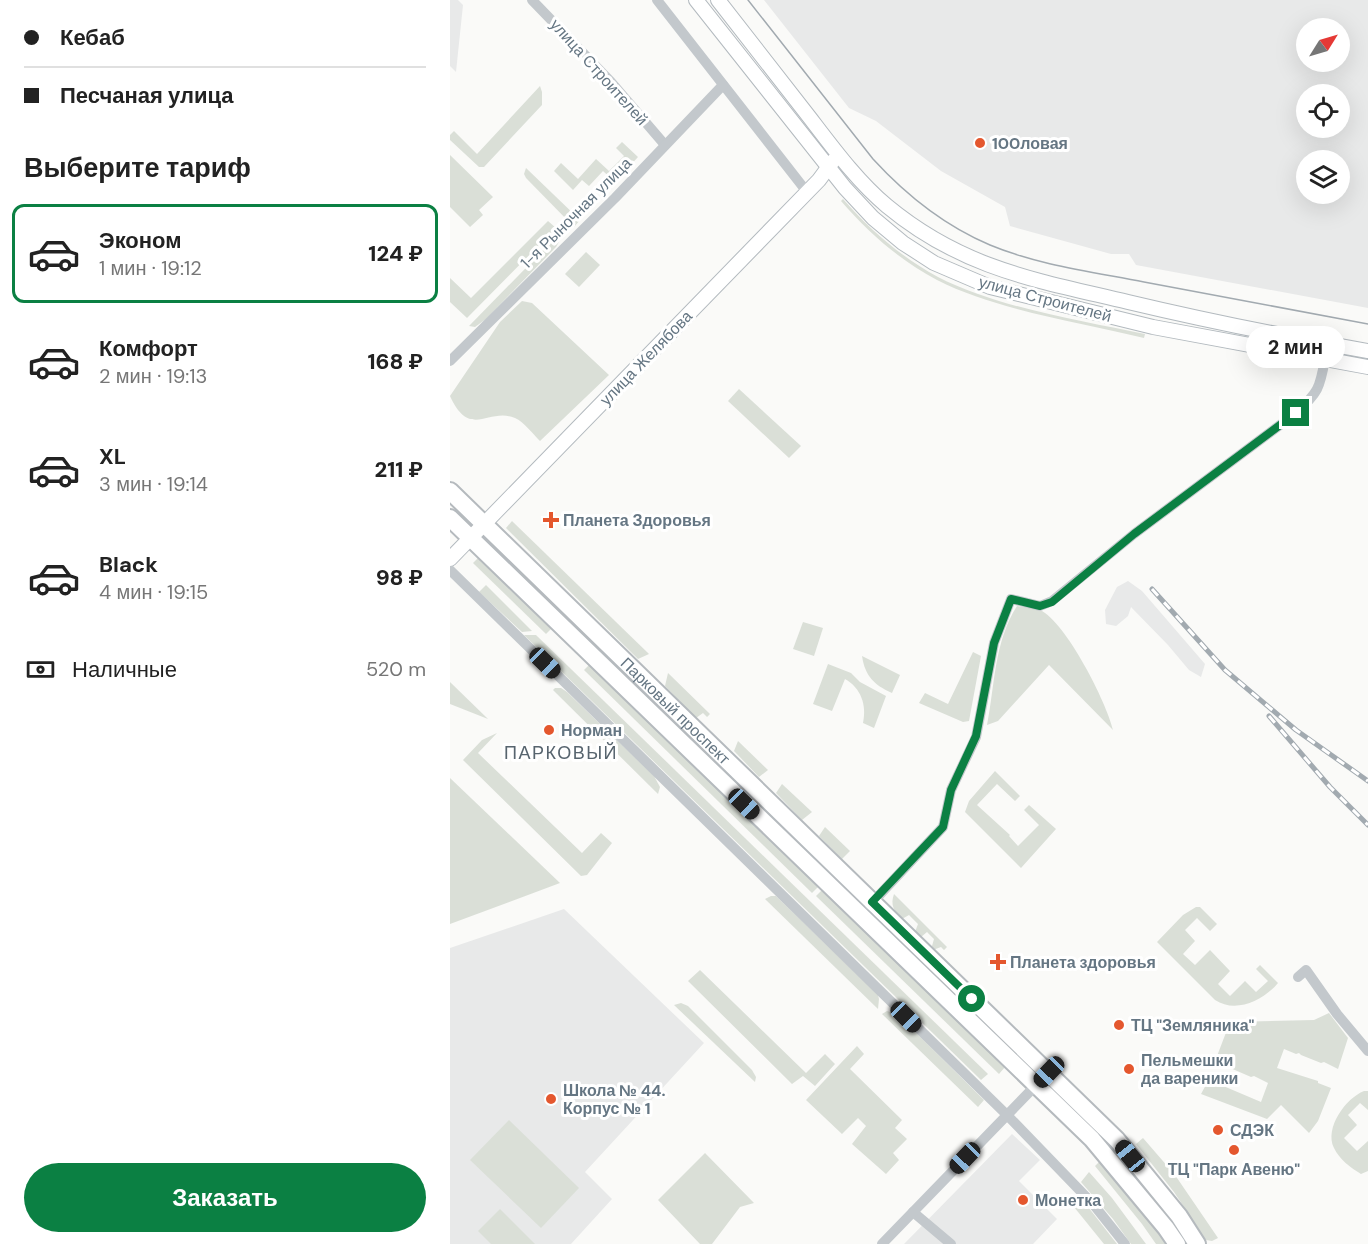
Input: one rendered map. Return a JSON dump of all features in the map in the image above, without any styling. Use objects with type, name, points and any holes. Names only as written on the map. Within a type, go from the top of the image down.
[{"type":"main road","name":"улица Строителей","points":[[696,0],[829,169],[873,218],[903,243],[934,263],[990,287],[1153,327],[1368,367]]},
{"type":"main road","name":"улица Строителей","points":[[717,0],[839,153],[885,204],[914,227],[944,246],[1021,277],[1157,309],[1368,351]]},
{"type":"main road","name":"улица Желябова","points":[[450,559],[807,192],[829,169],[839,153]]},
{"type":"main road","name":"Парковый проспект","points":[[450,491],[1117,1140],[1179,1216],[1197,1244]]},
{"type":"main road","name":"Парковый проспект","points":[[450,518],[1105,1153],[1177,1244]]},
{"type":"street","name":"улица Строителей","points":[[532,0],[611,82],[665,145]]},
{"type":"street","points":[[657,0],[807,192]]},
{"type":"street","name":"1-я Рыночная улица","points":[[450,362],[615,198],[723,85]]},
{"type":"street","points":[[860,916],[943,827],[951,790],[976,736],[994,643],[1011,599],[1040,606],[1052,602],[1134,534],[1300,409],[1319,388],[1325,359]]},
{"type":"street","points":[[450,570],[1007,1115],[1093,1204],[1125,1244]]},
{"type":"street","points":[[1298,977],[1306,970],[1337,1014],[1368,1051]]},
{"type":"street","points":[[882,1244],[1049,1072]]},
{"type":"street","points":[[913,1212],[951,1244]]},
{"type":"shaded area","points":[[450,0],[458,0],[463,5],[456,72],[450,66]]},
{"type":"shaded area","points":[[764,0],[1368,0],[1368,308],[1136,265],[1129,254],[1111,254],[1010,226],[1005,207],[941,171],[876,121],[849,108]]},
{"type":"shaded area","points":[[540,86],[542,105],[484,167],[479,167],[450,140],[450,135],[454,131],[477,154]]},
{"type":"shaded area","points":[[622,142],[638,157],[615,182],[603,171],[589,186],[582,180],[573,190],[554,171],[561,163],[578,179],[596,159],[609,171],[624,156],[616,148]]},
{"type":"shaded area","points":[[450,155],[493,197],[479,210],[483,215],[470,227],[450,207]]},
{"type":"shaded area","points":[[526,168],[580,220],[574,227],[526,178],[524,174]]},
{"type":"shaded area","points":[[843,199],[887,242],[911,261],[961,288],[1012,305],[1145,334],[1144,338],[1011,307],[937,280],[910,264],[885,245],[851,212],[841,201]]},
{"type":"shaded area","points":[[548,221],[556,228],[467,318],[450,302],[450,278],[471,298]]},
{"type":"shaded area","points":[[560,233],[556,247],[486,319],[475,327],[469,326]]},
{"type":"shaded area","points":[[586,252],[600,265],[579,287],[565,274]]},
{"type":"shaded area","points":[[522,301],[532,303],[609,375],[540,441],[515,418],[496,416],[472,419],[465,416],[457,409],[450,396],[500,322]]},
{"type":"shaded area","points":[[739,389],[801,446],[789,458],[728,401]]},
{"type":"shaded area","points":[[512,521],[649,654],[638,659],[506,528]]},
{"type":"shaded area","points":[[481,555],[554,626],[546,634],[473,563]]},
{"type":"shaded area","points":[[1128,581],[1142,591],[1205,664],[1201,677],[1189,670],[1131,607],[1128,616],[1116,626],[1106,624],[1105,610],[1117,587]]},
{"type":"shaded area","points":[[486,585],[532,631],[522,632],[479,592]]},
{"type":"shaded area","points":[[1017,606],[1040,610],[1062,630],[1094,683],[1113,730],[1049,665],[998,721],[987,725],[996,664],[1009,620]]},
{"type":"shaded area","points":[[803,622],[823,628],[814,656],[793,649]]},
{"type":"shaded area","points":[[524,635],[536,635],[988,1074],[981,1080]]},
{"type":"shaded area","points":[[973,652],[981,656],[969,721],[963,722],[919,703],[925,693],[948,704]]},
{"type":"shaded area","points":[[862,656],[900,675],[892,693],[871,679],[865,669]]},
{"type":"shaded area","points":[[592,662],[820,885],[812,893],[584,670]]},
{"type":"shaded area","points":[[828,664],[851,673],[860,682],[886,696],[874,728],[863,723],[862,698],[855,687],[845,679],[832,711],[813,704]]},
{"type":"shaded area","points":[[668,673],[710,714],[707,717],[703,713],[696,718],[665,686]]},
{"type":"shaded area","points":[[450,682],[488,719],[450,704]]},
{"type":"shaded area","points":[[561,688],[567,692],[654,776],[660,787],[658,794],[553,690]]},
{"type":"shaded area","points":[[497,733],[478,753],[582,853],[601,833],[612,843],[587,875],[581,876],[463,760],[482,740]]},
{"type":"shaded area","points":[[738,741],[768,770],[759,777],[734,751]]},
{"type":"shaded area","points":[[995,771],[1020,796],[1015,801],[997,784],[977,805],[1010,835],[1018,846],[1039,825],[1024,810],[1029,805],[1056,829],[1021,868],[965,812],[969,801]]},
{"type":"shaded area","points":[[450,778],[560,883],[450,924]]},
{"type":"shaded area","points":[[782,784],[812,812],[802,820],[776,793]]},
{"type":"shaded area","points":[[825,827],[850,851],[842,859],[819,836]]},
{"type":"shaded area","points":[[823,889],[1005,1067],[999,1074],[816,896]]},
{"type":"shaded area","points":[[894,894],[947,947],[944,950],[941,947],[933,950],[934,939],[927,932],[921,937],[915,932],[918,924],[909,915],[902,919],[899,916],[893,905]]},
{"type":"shaded area","points":[[776,896],[878,995],[878,1009],[765,899]]},
{"type":"shaded area","points":[[1200,907],[1217,924],[1210,931],[1197,918],[1185,930],[1195,941],[1183,954],[1195,965],[1210,950],[1230,971],[1218,984],[1230,996],[1245,981],[1256,992],[1268,981],[1256,969],[1260,965],[1278,983],[1265,995],[1240,1005],[1223,1004],[1215,1000],[1157,942],[1183,915]]},
{"type":"shaded area","name":"Школа № 44. Корпус № 1","points":[[564,909],[704,1043],[585,1172],[612,1199],[571,1244],[450,1244],[450,948]]},
{"type":"shaded area","points":[[700,970],[806,1073],[825,1054],[835,1064],[815,1086],[803,1076],[792,1084],[688,981]]},
{"type":"shaded area","points":[[681,1003],[688,1006],[752,1070],[756,1077],[755,1082],[674,1005]]},
{"type":"shaded area","points":[[887,1011],[897,1014],[984,1100],[978,1107],[882,1014]]},
{"type":"shaded area","points":[[1329,1013],[1348,1038],[1338,1069],[1284,1049],[1277,1068],[1318,1081],[1331,1088],[1318,1121],[1309,1133],[1281,1105],[1267,1119],[1201,1094],[1207,1083],[1219,1087],[1221,1085],[1261,1102],[1268,1083],[1254,1076],[1251,1077],[1228,1067],[1214,1064],[1230,1022],[1314,1020]]},
{"type":"shaded area","points":[[857,1046],[864,1054],[850,1069],[902,1120],[895,1128],[907,1139],[893,1153],[899,1160],[886,1174],[852,1144],[866,1126],[858,1118],[842,1134],[806,1100]]},
{"type":"shaded area","points":[[1364,1091],[1368,1091],[1368,1110],[1360,1103],[1348,1115],[1357,1125],[1344,1138],[1357,1151],[1368,1141],[1368,1171],[1361,1174],[1336,1152],[1332,1132],[1334,1123],[1344,1107]]},
{"type":"shaded area","points":[[509,1120],[579,1188],[541,1228],[470,1160]]},
{"type":"shaded area","points":[[1012,1134],[1040,1160],[1019,1181],[1057,1219],[1033,1244],[904,1244]]},
{"type":"shaded area","points":[[1143,1138],[1175,1175],[1218,1238],[1212,1241],[1206,1240],[1174,1192],[1136,1144]]},
{"type":"shaded area","points":[[705,1153],[754,1203],[740,1207],[712,1244],[700,1244],[658,1200]]},
{"type":"shaded area","points":[[1101,1160],[1138,1204],[1166,1244],[1156,1244],[1095,1166]]},
{"type":"shaded area","points":[[1089,1172],[1112,1198],[1146,1244],[1131,1244],[1081,1182]]},
{"type":"shaded area","points":[[1078,1203],[1085,1203],[1117,1244],[1104,1244],[1074,1207]]},
{"type":"shaded area","points":[[500,1209],[535,1244],[491,1244],[478,1231]]},
{"type":"tram line","points":[[748,0],[873,159],[913,197],[957,229],[990,245],[1027,258],[1368,324]]},
{"type":"railway","points":[[1152,589],[1225,670],[1296,730],[1368,781]]},
{"type":"railway","points":[[1269,716],[1330,787],[1368,825]]},
{"type":"place","name":"100ловая","points":[[980,143]]},
{"type":"place","name":"Планета Здоровья","points":[[551,520]]},
{"type":"place","name":"Норман","points":[[549,730]]},
{"type":"place","name":"Планета здоровья","points":[[998,962]]},
{"type":"place","name":"ТЦ \"Земляника\"","points":[[1119,1025]]},
{"type":"place","name":"Пельмешки да вареники","points":[[1129,1069]]},
{"type":"place","name":"Школа № 44. Корпус № 1","points":[[551,1099]]},
{"type":"place","name":"СДЭК","points":[[1218,1130]]},
{"type":"place","name":"ТЦ \"Парк Авеню\"","points":[[1234,1150]]},
{"type":"place","name":"Монетка","points":[[1023,1200]]},
{"type":"district","name":"ПАРКОВЫЙ","points":[[561,753]]},
{"type":"route","points":[[972,999],[872,902],[943,827],[951,790],[976,736],[994,643],[1011,599],[1040,606],[1052,602],[1134,534],[1296,413]]}]
